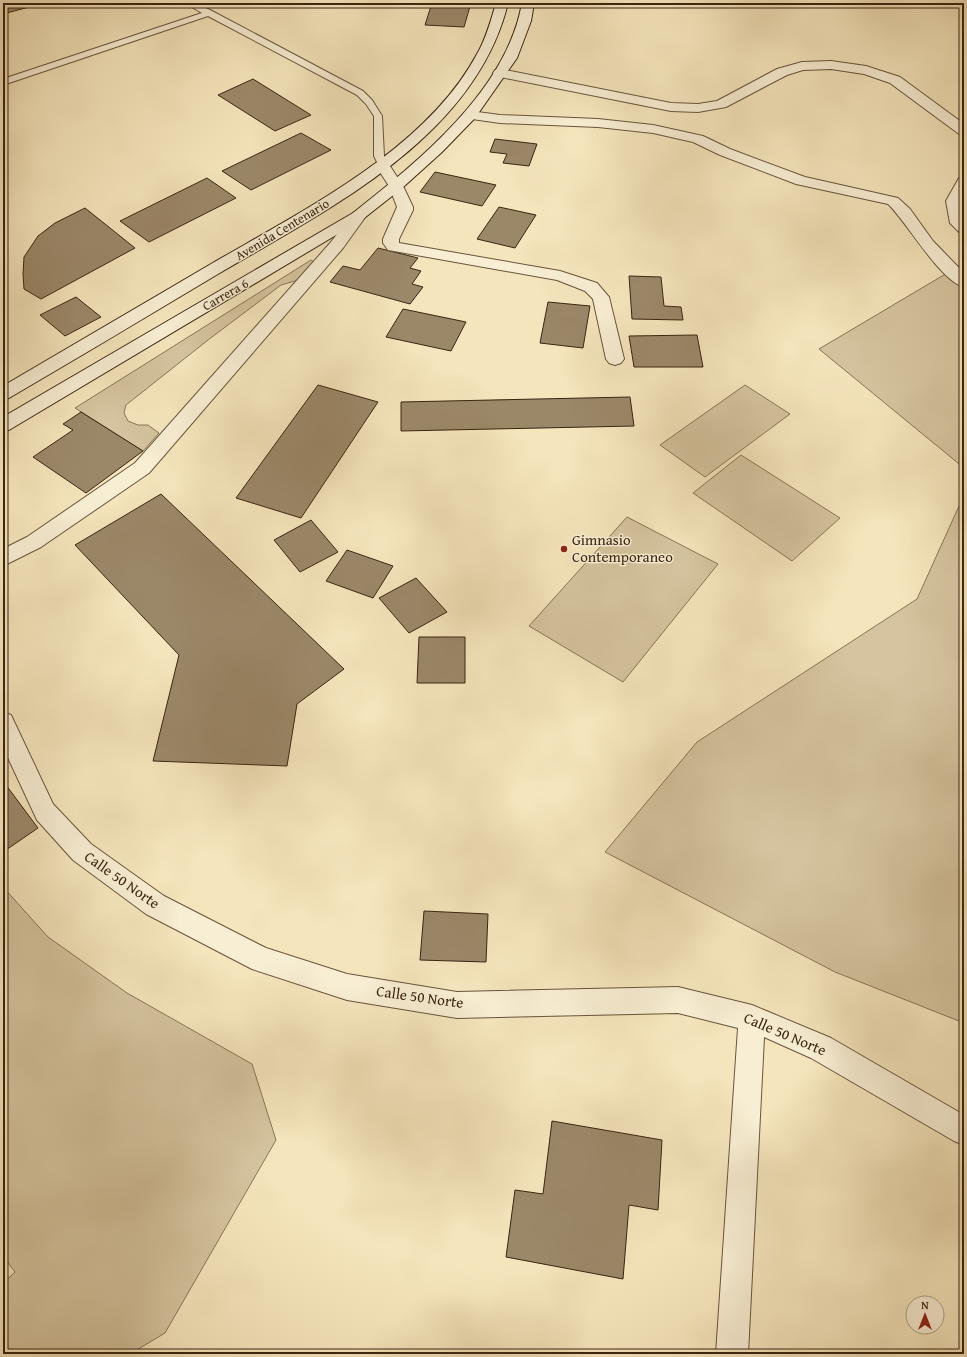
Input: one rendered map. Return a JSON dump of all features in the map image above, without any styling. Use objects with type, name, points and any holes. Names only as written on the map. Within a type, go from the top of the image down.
[{"type":"street","name":"Avenida Centenario","points":[[3,394],[298,220],[383,166],[432,123],[458,94],[484,54],[498,19],[502,3]]},
{"type":"street","name":"Carrera 6","points":[[3,425],[358,216],[396,186],[437,149],[470,116],[510,58],[525,21],[528,3]]},
{"type":"street","points":[[500,73],[671,107],[698,108],[721,104],[782,72],[802,66],[831,65],[866,70],[895,80],[964,131]]},
{"type":"street","points":[[470,116],[500,119],[598,123],[653,129],[698,139],[725,152],[801,181],[893,201],[905,212],[909,220],[927,244],[964,282]]},
{"type":"street","points":[[383,166],[396,186],[405,210],[391,240],[391,243],[394,246],[560,276],[591,287],[601,297],[615,360]]},
{"type":"street","points":[[964,181],[954,201],[958,223],[964,229]]},
{"type":"street","points":[[3,558],[34,542],[142,468],[337,245],[358,216]]},
{"type":"street","name":"Calle 50 Norte","points":[[3,722],[45,812],[82,852],[155,905],[261,960],[347,987],[457,1005],[678,1000],[752,1018],[821,1048],[964,1131]]},
{"type":"street","points":[[732,1354],[752,1018]]},
{"type":"lane","points":[[189,3],[360,93],[369,102],[378,116],[379,156],[383,166]]},
{"type":"lane","points":[[3,82],[209,13]]},
{"type":"shaded area","points":[[311,260],[315,263],[302,279],[281,285],[126,405],[124,413],[128,421],[138,425],[148,425],[159,433],[143,451],[75,408]]},
{"type":"shaded area","points":[[964,263],[964,468],[819,349]]},
{"type":"shaded area","points":[[745,385],[790,414],[705,477],[660,445]]},
{"type":"shaded area","points":[[741,455],[840,518],[792,561],[693,493]]},
{"type":"shaded area","points":[[964,495],[964,1023],[835,972],[605,852],[697,742],[917,599]]},
{"type":"shaded area","points":[[627,517],[718,564],[623,682],[529,626]]},
{"type":"shaded area","points":[[3,887],[48,937],[127,993],[252,1064],[276,1140],[165,1333],[130,1354],[3,1354],[3,1283],[15,1272],[3,1256]]},
{"type":"building","points":[[3,3],[25,3],[29,7],[3,14]]},
{"type":"building","points":[[432,3],[471,3],[464,27],[425,25]]},
{"type":"building","points":[[253,79],[311,115],[275,131],[218,95]]},
{"type":"building","points":[[301,133],[331,150],[251,190],[222,171]]},
{"type":"building","points":[[495,139],[537,144],[529,166],[503,163],[507,154],[490,152]]},
{"type":"building","points":[[435,172],[496,185],[482,206],[420,192]]},
{"type":"building","points":[[207,178],[236,198],[149,242],[120,221]]},
{"type":"building","points":[[499,207],[536,215],[515,248],[477,239]]},
{"type":"building","points":[[85,208],[135,248],[41,299],[24,289],[24,257],[38,236],[55,223]]},
{"type":"building","points":[[378,248],[418,258],[410,268],[421,271],[412,284],[423,287],[410,304],[330,282],[343,266],[360,270]]},
{"type":"building","points":[[629,276],[661,277],[664,306],[681,307],[683,320],[632,319]]},
{"type":"building","points":[[76,297],[101,317],[65,336],[40,315]]},
{"type":"building","points":[[548,302],[590,306],[583,348],[540,343]]},
{"type":"building","points":[[403,309],[466,322],[451,351],[386,337]]},
{"type":"building","points":[[697,335],[703,367],[634,367],[629,336]]},
{"type":"building","points":[[318,385],[378,402],[301,518],[236,498]]},
{"type":"building","points":[[630,397],[634,426],[401,431],[401,402]]},
{"type":"building","points":[[81,412],[143,451],[86,493],[33,457],[73,430],[63,424]]},
{"type":"building","points":[[161,494],[344,669],[297,704],[287,766],[153,761],[179,655],[75,545]]},
{"type":"building","points":[[311,520],[338,552],[300,572],[274,540]]},
{"type":"building","points":[[347,550],[393,566],[373,598],[326,581]]},
{"type":"building","points":[[416,578],[447,612],[409,633],[379,598]]},
{"type":"building","points":[[419,637],[465,637],[465,683],[417,683]]},
{"type":"building","points":[[3,781],[38,828],[3,852]]},
{"type":"building","points":[[424,911],[488,914],[486,962],[420,960]]},
{"type":"building","points":[[552,1121],[662,1140],[658,1210],[629,1205],[623,1279],[506,1257],[515,1190],[543,1194]]},
{"type":"place","name":"Gimnasio Contemporaneo","points":[[564,549]]}]
